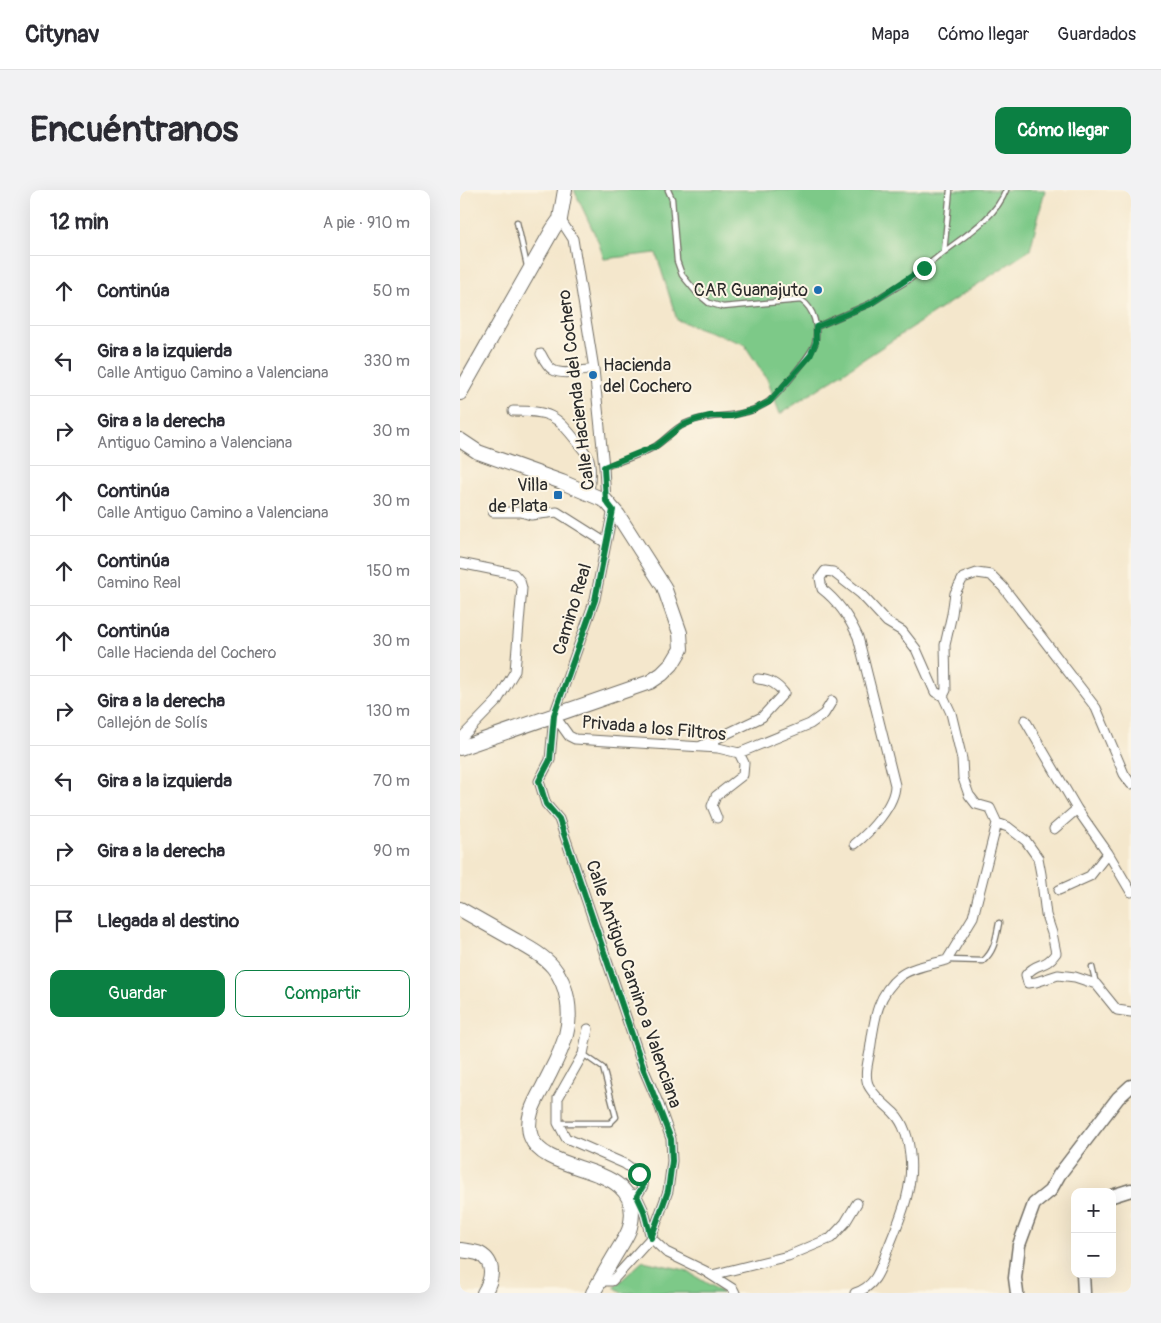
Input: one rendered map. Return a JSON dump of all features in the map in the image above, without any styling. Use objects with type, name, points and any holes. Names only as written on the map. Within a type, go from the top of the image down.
[{"type":"main road","points":[[460,393],[553,229],[560,220],[565,190]]},
{"type":"main road","points":[[460,440],[478,452],[562,482],[610,505],[626,526],[664,587],[680,633],[681,649],[672,664],[650,682],[460,748]]},
{"type":"main road","points":[[460,910],[536,953],[553,966],[562,981],[567,999],[569,1018],[566,1035],[560,1053],[530,1114],[529,1125],[532,1138],[538,1149],[548,1156],[594,1172],[610,1180],[620,1187],[630,1202],[632,1216],[630,1229],[596,1287]]},
{"type":"main road","points":[[460,1250],[479,1254],[488,1261],[491,1271],[490,1282],[484,1293]]},
{"type":"street","name":"Calle Hacienda del Cochero","points":[[560,220],[573,239],[594,369],[604,467],[610,505]]},
{"type":"street","points":[[541,354],[545,362],[553,370],[562,372],[594,369]]},
{"type":"street","points":[[513,411],[539,411],[554,417],[570,433],[589,458],[591,476],[589,494]]},
{"type":"street","name":"Camino Real","points":[[554,715],[595,600],[606,543],[610,505]]},
{"type":"street","points":[[493,512],[521,512],[531,515],[557,512],[606,543]]},
{"type":"street","points":[[460,563],[514,574],[520,581],[522,588],[515,671],[497,701],[460,739]]},
{"type":"street","points":[[855,844],[869,833],[895,796],[895,785],[858,637],[851,621],[837,600],[822,589],[820,578],[825,571],[833,572],[861,594],[886,622],[902,631],[916,649],[935,692],[943,696],[951,713],[962,760],[963,778],[969,795],[976,804],[990,808],[997,823],[974,917],[947,960],[901,976],[882,995],[876,1014],[866,1073],[869,1087],[896,1114],[904,1130],[910,1155],[910,1184],[905,1205],[875,1281],[860,1292],[855,1293]]},
{"type":"street","points":[[943,696],[946,690],[945,645],[952,614],[954,593],[963,578],[977,572],[991,576],[1003,587],[1096,708],[1124,774],[1131,784]]},
{"type":"street","points":[[698,747],[762,717],[784,694],[779,686],[767,680],[758,679]]},
{"type":"street","points":[[739,753],[810,724],[824,714],[832,701]]},
{"type":"street","name":"Privada a los Filtros","points":[[554,715],[569,736],[575,739],[718,748],[739,753],[744,763],[743,775],[716,796],[712,806],[717,818]]},
{"type":"street","name":"Calle Antiguo Camino a Valenciana","points":[[554,715],[550,760],[539,781],[546,804],[559,819],[644,1070],[671,1139],[672,1161],[668,1191],[651,1238]]},
{"type":"street","points":[[1025,720],[1077,809],[1108,852],[1131,892]]},
{"type":"street","points":[[1054,829],[1077,809]]},
{"type":"street","points":[[997,823],[1008,827],[1026,841],[1038,858],[1046,915],[1056,953],[1050,962],[1032,967],[1026,975],[1028,983],[1058,975],[1075,977],[1096,984],[1117,1010],[1131,1012]]},
{"type":"street","points":[[1059,890],[1090,876],[1108,852]]},
{"type":"street","points":[[588,1029],[583,1054],[558,1098],[558,1123],[566,1138],[625,1164],[639,1174],[643,1186],[637,1196]]},
{"type":"street","points":[[1017,1293],[1015,1278],[1019,1246],[1034,1204],[1050,1191],[1065,1167],[1118,1098],[1131,1086]]},
{"type":"street","points":[[620,1187],[637,1196],[644,1211],[651,1238],[666,1252],[712,1276],[733,1289],[735,1293]]},
{"type":"street","points":[[1116,1195],[1131,1190]]},
{"type":"street","points":[[712,1276],[788,1256],[831,1238],[845,1223],[857,1203]]},
{"type":"street","points":[[596,1287],[612,1281],[651,1238]]},
{"type":"street","points":[[1083,1278],[1084,1293]]},
{"type":"lane","points":[[604,467],[656,446],[681,426],[695,420],[710,416],[731,416],[753,410],[769,402],[810,356],[816,342],[814,314],[809,304],[801,300],[723,307],[709,303],[697,293],[682,275],[677,261],[672,199],[668,190]]},
{"type":"lane","points":[[944,252],[950,190]]},
{"type":"lane","points":[[816,327],[870,304],[910,279],[993,212],[1006,190]]},
{"type":"lane","points":[[517,222],[529,273]]},
{"type":"lane","points":[[947,960],[983,961],[990,956],[999,923]]},
{"type":"lane","points":[[1092,967],[1096,984]]},
{"type":"lane","points":[[558,1123],[610,1123],[616,1117],[603,1068],[583,1054]]},
{"type":"green space","name":"CAR Guanajuto","points":[[574,190],[1045,190],[1030,250],[780,414],[767,379],[744,344],[677,320],[656,253],[604,259],[598,241]]},
{"type":"green space","points":[[643,1261],[685,1270],[723,1293],[623,1293],[614,1287]]},
{"type":"place","name":"CAR Guanajuto","points":[[818,290]]},
{"type":"place","name":"Hacienda del Cochero","points":[[593,375]]},
{"type":"place","name":"Villa de Plata","points":[[558,495]]},
{"type":"route","points":[[639,1174],[643,1186],[637,1196],[644,1211],[651,1238],[668,1191],[672,1161],[671,1139],[644,1070],[559,819],[546,804],[539,781],[550,760],[554,715],[595,600],[602,570],[613,510],[606,501],[604,467],[656,446],[681,426],[695,420],[710,416],[731,416],[753,410],[769,402],[810,356],[816,342],[816,327],[870,304],[924,268]]}]
